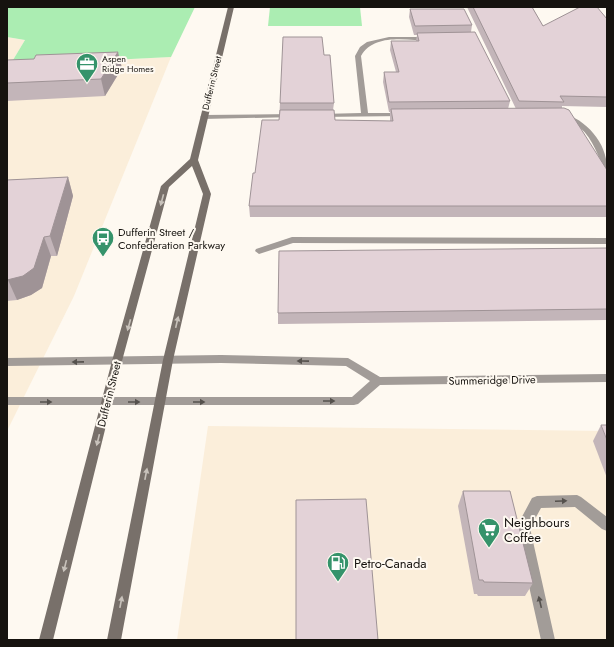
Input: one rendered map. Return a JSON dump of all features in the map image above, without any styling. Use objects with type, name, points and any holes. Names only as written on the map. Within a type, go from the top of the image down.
[{"type":"main road","name":"Dufferin Street","points":[[46,640],[107,402],[165,186],[194,160],[203,117],[231,7]]},
{"type":"main road","points":[[114,640],[168,360],[207,194],[194,160]]},
{"type":"street","points":[[365,116],[358,56],[363,48],[370,42],[380,39],[440,38]]},
{"type":"street","points":[[553,115],[569,117],[585,126],[607,166]]},
{"type":"street","points":[[203,117],[304,116]]},
{"type":"street","points":[[312,116],[412,116]]},
{"type":"street","points":[[259,251],[292,240],[607,241]]},
{"type":"street","points":[[7,362],[168,360],[348,362],[378,381],[354,401],[7,402]]},
{"type":"street","name":"Summeridge Drive","points":[[378,381],[607,378]]},
{"type":"street","points":[[548,640],[523,528],[537,502],[545,501],[577,501],[607,525]]},
{"type":"shaded area","points":[[7,37],[25,40],[10,65],[171,57],[74,296],[7,431]]},
{"type":"shaded area","points":[[208,426],[607,431],[607,640],[177,640]]},
{"type":"green space","points":[[7,7],[195,7],[171,57],[10,65],[25,40],[7,37]]},
{"type":"green space","points":[[270,7],[360,7],[362,26],[268,26]]},
{"type":"building","points":[[473,7],[532,7],[543,26],[580,7],[597,7],[607,19],[607,97],[560,96],[564,102],[519,101]]},
{"type":"building","points":[[410,9],[464,9],[472,25],[415,26]]},
{"type":"building","points":[[475,32],[510,101],[389,102],[384,72],[399,72],[391,41],[419,41],[417,33]]},
{"type":"building","points":[[283,37],[322,37],[324,55],[330,55],[334,103],[280,103]]},
{"type":"building","points":[[118,52],[101,79],[7,83],[7,60],[34,59],[36,55]]},
{"type":"building","points":[[564,108],[569,110],[607,170],[607,206],[249,206],[262,120],[279,120],[280,110],[334,110],[335,120],[393,121],[391,109]]},
{"type":"building","points":[[68,177],[50,236],[44,237],[34,268],[23,276],[7,280],[7,180]]},
{"type":"building","points":[[607,248],[607,309],[278,313],[279,251]]},
{"type":"building","points":[[601,425],[607,425],[607,440]]},
{"type":"building","points":[[463,491],[510,491],[533,583],[484,582],[483,580],[479,580]]},
{"type":"building","points":[[366,499],[378,640],[296,640],[296,500]]},
{"type":"place","name":"Aspen Ridge Homes","points":[[87,84]]},
{"type":"place","name":"Dufferin Street / Confederation Parkway","points":[[103,258]]},
{"type":"place","name":"Neighbours Coffee","points":[[489,548]]},
{"type":"place","name":"Petro-Canada","points":[[338,582]]}]
